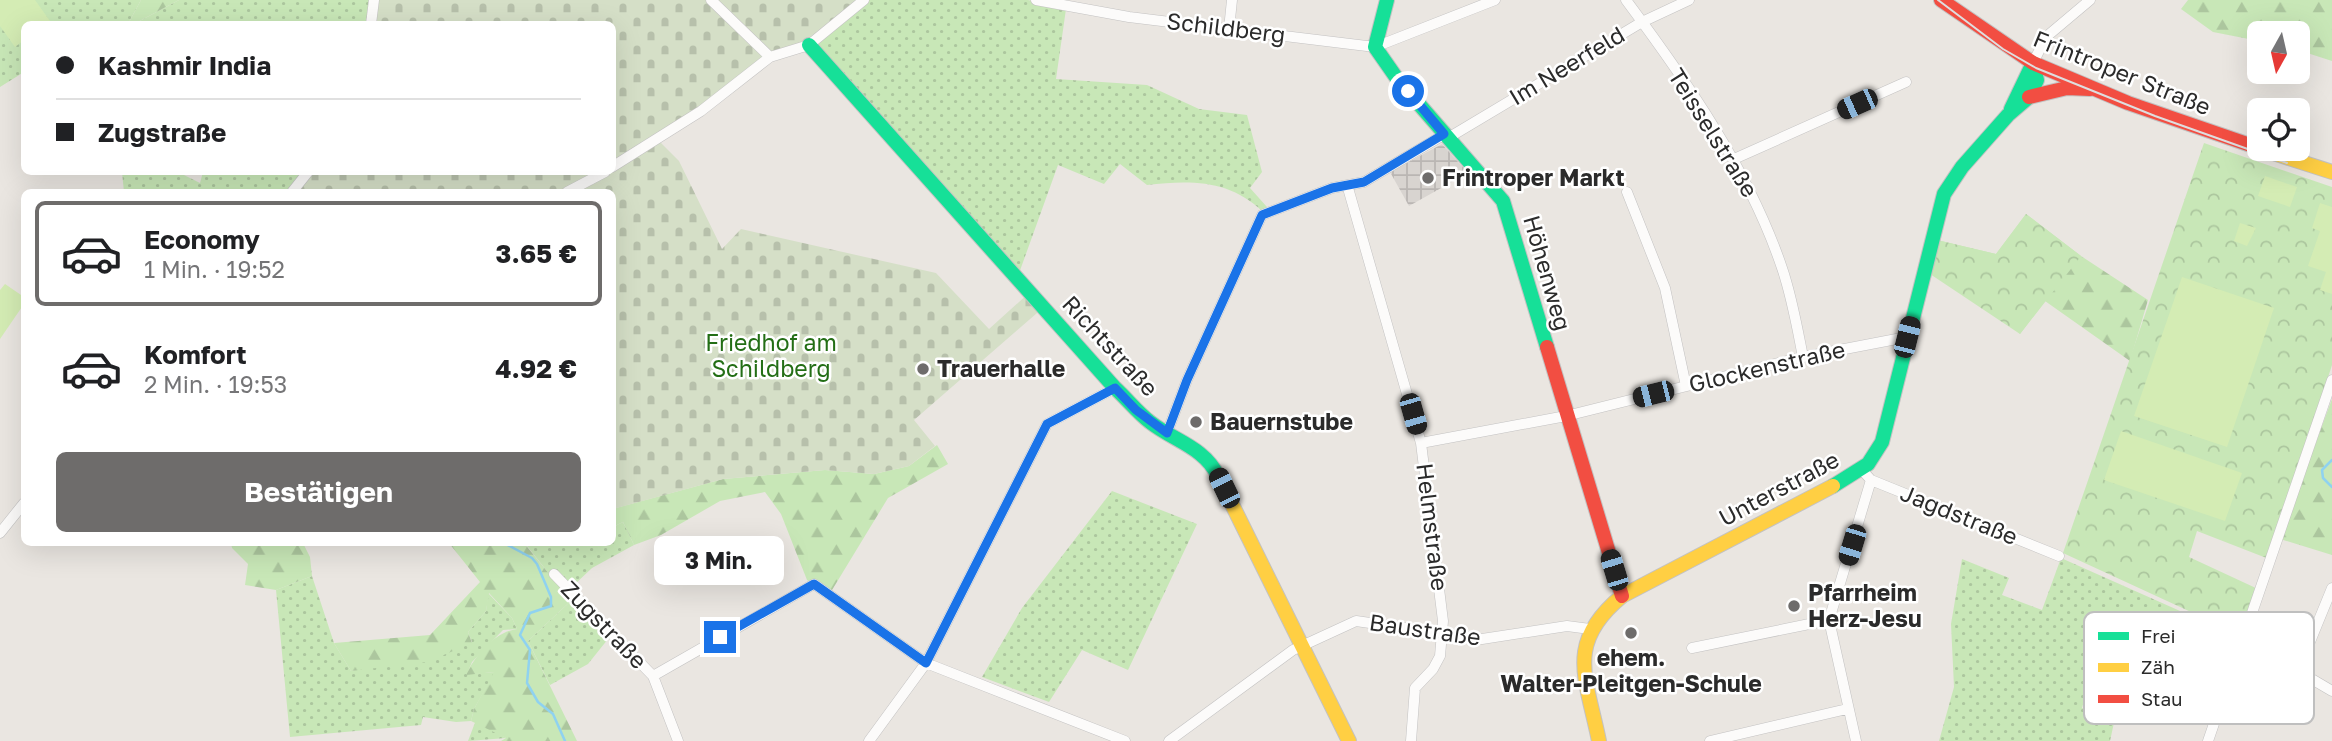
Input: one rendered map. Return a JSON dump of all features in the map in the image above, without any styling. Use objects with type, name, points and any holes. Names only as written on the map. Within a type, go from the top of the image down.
[{"type":"street","points":[[371,21],[374,0]]},
{"type":"street","points":[[711,0],[769,57]]},
{"type":"street","points":[[616,164],[701,111],[769,57],[809,45],[864,0]]},
{"type":"street","name":"Schildberg","points":[[1036,0],[1229,29],[1375,47]]},
{"type":"street","points":[[1229,29],[1232,0]]},
{"type":"street","points":[[1375,47],[1387,0]]},
{"type":"street","points":[[1375,47],[1495,0]]},
{"type":"street","name":"Teisselstraße","points":[[1626,0],[1734,159],[1753,195],[1783,269],[1803,357]]},
{"type":"street","name":"Im Neerfeld","points":[[1167,433],[1187,380],[1262,215],[1332,188],[1348,187],[1389,170],[1642,22],[1689,0]]},
{"type":"street","name":"Frintroper Straße","points":[[1941,0],[2033,63],[2091,89],[2247,144]]},
{"type":"street","points":[[2029,97],[2037,80],[2033,63],[2039,46],[2050,31],[2090,0]]},
{"type":"street","name":"Richtstraße","points":[[809,45],[1136,410],[1167,433],[1192,446],[1213,465],[1349,741]]},
{"type":"street","name":"Höhenweg","points":[[1375,47],[1398,80],[1470,168],[1503,201],[1622,596]]},
{"type":"street","name":"Unterstraße","points":[[2008,115],[2033,63]]},
{"type":"street","points":[[1734,159],[1906,82]]},
{"type":"street","points":[[2029,97],[2067,88],[2091,89]]},
{"type":"street","name":"Unterstraße","points":[[1590,629],[1601,614],[1622,596],[1866,475],[1882,442],[1944,194],[1954,177],[2008,115],[2029,97]]},
{"type":"street","name":"Frintroper Straße","points":[[2298,161],[2332,172]]},
{"type":"street","points":[[294,189],[306,175]]},
{"type":"street","points":[[573,189],[599,175]]},
{"type":"street","name":"Helmstraße","points":[[1348,187],[1421,443],[1444,633],[1433,669],[1415,688],[1411,741]]},
{"type":"street","points":[[1627,192],[1665,288],[1686,386]]},
{"type":"street","name":"Glockenstraße","points":[[1421,443],[1566,416],[1803,357],[1907,337]]},
{"type":"street","points":[[2253,612],[2332,380]]},
{"type":"street","points":[[869,741],[926,663],[1047,424],[1115,388]]},
{"type":"street","points":[[1856,741],[1829,620],[1866,475]]},
{"type":"street","name":"Jagdstraße","points":[[1866,475],[2059,556]]},
{"type":"street","points":[[0,533],[21,507]]},
{"type":"street","name":"Zugstraße","points":[[554,574],[653,676],[678,741]]},
{"type":"street","name":"Zugstraße","points":[[653,676],[811,584],[926,663]]},
{"type":"street","points":[[2314,632],[2332,588]]},
{"type":"street","points":[[1692,648],[1829,620]]},
{"type":"street","name":"Baustraße","points":[[1168,741],[1301,646],[1356,621],[1492,639],[1567,626],[1590,629]]},
{"type":"street","points":[[1590,629],[1584,656],[1599,741]]},
{"type":"street","points":[[926,663],[1125,741]]},
{"type":"street","points":[[2314,680],[2332,691]]},
{"type":"street","points":[[1710,741],[1847,709]]},
{"type":"street","points":[[2208,741],[2214,724]]},
{"type":"green space","points":[[0,0],[141,0],[130,21],[21,21],[21,74],[0,87]]},
{"type":"green space","points":[[0,0],[35,0],[50,21],[21,21],[21,42],[15,47],[0,26]]},
{"type":"green space","points":[[141,0],[179,0],[140,21],[130,21]]},
{"type":"green space","points":[[179,0],[373,0],[370,21],[140,21]]},
{"type":"green space","name":"Friedhof am Schildberg","points":[[375,0],[708,0],[767,61],[660,142],[679,161],[722,249],[741,229],[936,273],[989,329],[1030,292],[1044,307],[914,420],[935,446],[909,466],[874,474],[825,470],[723,479],[616,508],[616,189],[296,189],[307,175],[616,175],[616,21],[372,21]]},
{"type":"green space","points":[[712,0],[867,0],[808,38],[769,59]]},
{"type":"green space","points":[[867,0],[1028,0],[1066,9],[1056,79],[1147,85],[1199,109],[1247,115],[1262,172],[1250,188],[1267,207],[1263,212],[1237,194],[1210,185],[1147,185],[1120,164],[1104,184],[1058,165],[1018,276],[808,38]]},
{"type":"green space","points":[[2188,0],[2332,0],[2332,61],[2310,54],[2310,21],[2247,21],[2247,39],[2213,32],[2181,9]]},
{"type":"green space","points":[[2204,143],[2247,158],[2247,161],[2256,161],[2332,187],[2332,365],[2269,559],[2197,531],[2189,557],[2258,589],[2251,612],[2191,612],[2063,553]]},
{"type":"green space","points":[[122,175],[184,175],[200,183],[202,175],[304,175],[292,189],[124,189]]},
{"type":"green space","points":[[2265,176],[2297,187],[2290,207],[2258,196]]},
{"type":"green space","points":[[2320,203],[2332,207],[2332,294],[2320,290],[2326,272],[2308,266],[2320,231],[2312,228]]},
{"type":"green space","points":[[2026,214],[2081,256],[2148,300],[2130,361],[2045,301],[2020,334],[1937,240],[1996,254]]},
{"type":"green space","points":[[2026,214],[2081,256],[2020,334],[1930,274],[1937,240],[1996,254]]},
{"type":"green space","points":[[2240,223],[2256,228],[2247,246],[2234,241]]},
{"type":"green space","points":[[2182,277],[2274,308],[2227,447],[2134,416]]},
{"type":"green space","points":[[5,284],[21,295],[21,308],[0,339],[0,290]]},
{"type":"green space","points":[[2332,399],[2332,555],[2280,539]]},
{"type":"green space","points":[[2121,431],[2242,473],[2225,521],[2104,480]]},
{"type":"green space","points":[[937,445],[948,464],[888,498],[829,595],[807,580],[781,514],[765,492],[720,501],[661,535],[634,545],[623,522],[616,526],[616,508],[723,479],[825,470],[874,474],[909,466]]},
{"type":"green space","points":[[1112,491],[1197,524],[1128,670],[1082,650],[1049,702],[982,677],[1022,608]]},
{"type":"green space","points":[[623,522],[634,545],[592,568],[574,585],[550,575],[527,546],[616,546],[616,526]]},
{"type":"green space","points":[[304,546],[310,557],[312,576],[276,590],[245,585],[248,564],[232,548]]},
{"type":"green space","points":[[451,546],[526,546],[550,575],[574,598],[528,641],[577,741],[501,741],[506,738],[471,721],[474,709],[494,672],[466,675],[487,645],[501,634],[517,629],[512,618],[489,593],[486,611],[468,632],[472,643],[427,662],[351,671],[334,643],[430,635],[480,582]]},
{"type":"green space","points":[[2061,558],[2182,612],[2084,612],[2084,724],[2114,724],[2110,741],[1939,741],[1954,687],[1951,624],[1962,559],[2009,578],[2002,595],[2042,610]]},
{"type":"green space","points":[[312,576],[334,643],[351,671],[472,642],[468,632],[486,611],[488,593],[512,618],[517,629],[503,630],[472,662],[467,674],[495,672],[474,709],[471,721],[456,722],[423,717],[421,725],[290,737],[276,590]]},
{"type":"green space","points":[[574,598],[612,634],[588,664],[550,685],[528,641]]},
{"type":"green space","points":[[476,720],[506,738],[468,741]]},
{"type":"shaded area","name":"Frintroper Markt","points":[[1442,144],[1468,173],[1409,206],[1390,172]]},
{"type":"waterway","points":[[2332,460],[2322,470],[2323,478],[2332,487]]},
{"type":"waterway","points":[[510,546],[532,558],[537,564],[551,597],[551,606],[530,613],[520,635],[530,650],[527,683],[538,702],[553,714],[565,741]]},
{"type":"tram line","points":[[1938,0],[2003,49],[2036,68],[2155,116],[2287,163]]},
{"type":"traffic: fast","points":[[1387,0],[1375,47],[1398,80],[1503,201],[1547,347]]},
{"type":"traffic: fast","points":[[809,45],[1115,388],[1159,429],[1197,451],[1218,476]]},
{"type":"traffic: fast","points":[[2011,109],[2033,63]]},
{"type":"traffic: fast","points":[[1833,486],[1868,464],[1882,442],[1944,194],[1962,167],[2008,115],[2029,97],[2037,80],[2033,63]]},
{"type":"traffic: slow","points":[[2298,161],[2332,172]]},
{"type":"traffic: slow","points":[[1218,476],[1349,741]]},
{"type":"traffic: slow","points":[[1599,741],[1584,662],[1586,646],[1604,613],[1622,596],[1833,486]]},
{"type":"traffic: jam","points":[[1941,0],[2033,63],[2128,103],[2247,144]]},
{"type":"traffic: jam","points":[[2029,97],[2067,88],[2090,89]]},
{"type":"traffic: jam","points":[[1547,347],[1622,596]]},
{"type":"place","name":"Frintroper Markt","points":[[1428,178]]},
{"type":"place","name":"Trauerhalle","points":[[923,369]]},
{"type":"place","name":"Bauernstube","points":[[1196,422]]},
{"type":"place","name":"Pfarrheim Herz-Jesu","points":[[1794,606]]},
{"type":"place","name":"ehem. Walter-Pleitgen-Schule","points":[[1631,633]]},
{"type":"route","points":[[720,637],[814,584],[926,663],[1047,424],[1115,388],[1151,423],[1167,433],[1187,380],[1262,215],[1332,188],[1364,182],[1444,134],[1408,91]]}]
